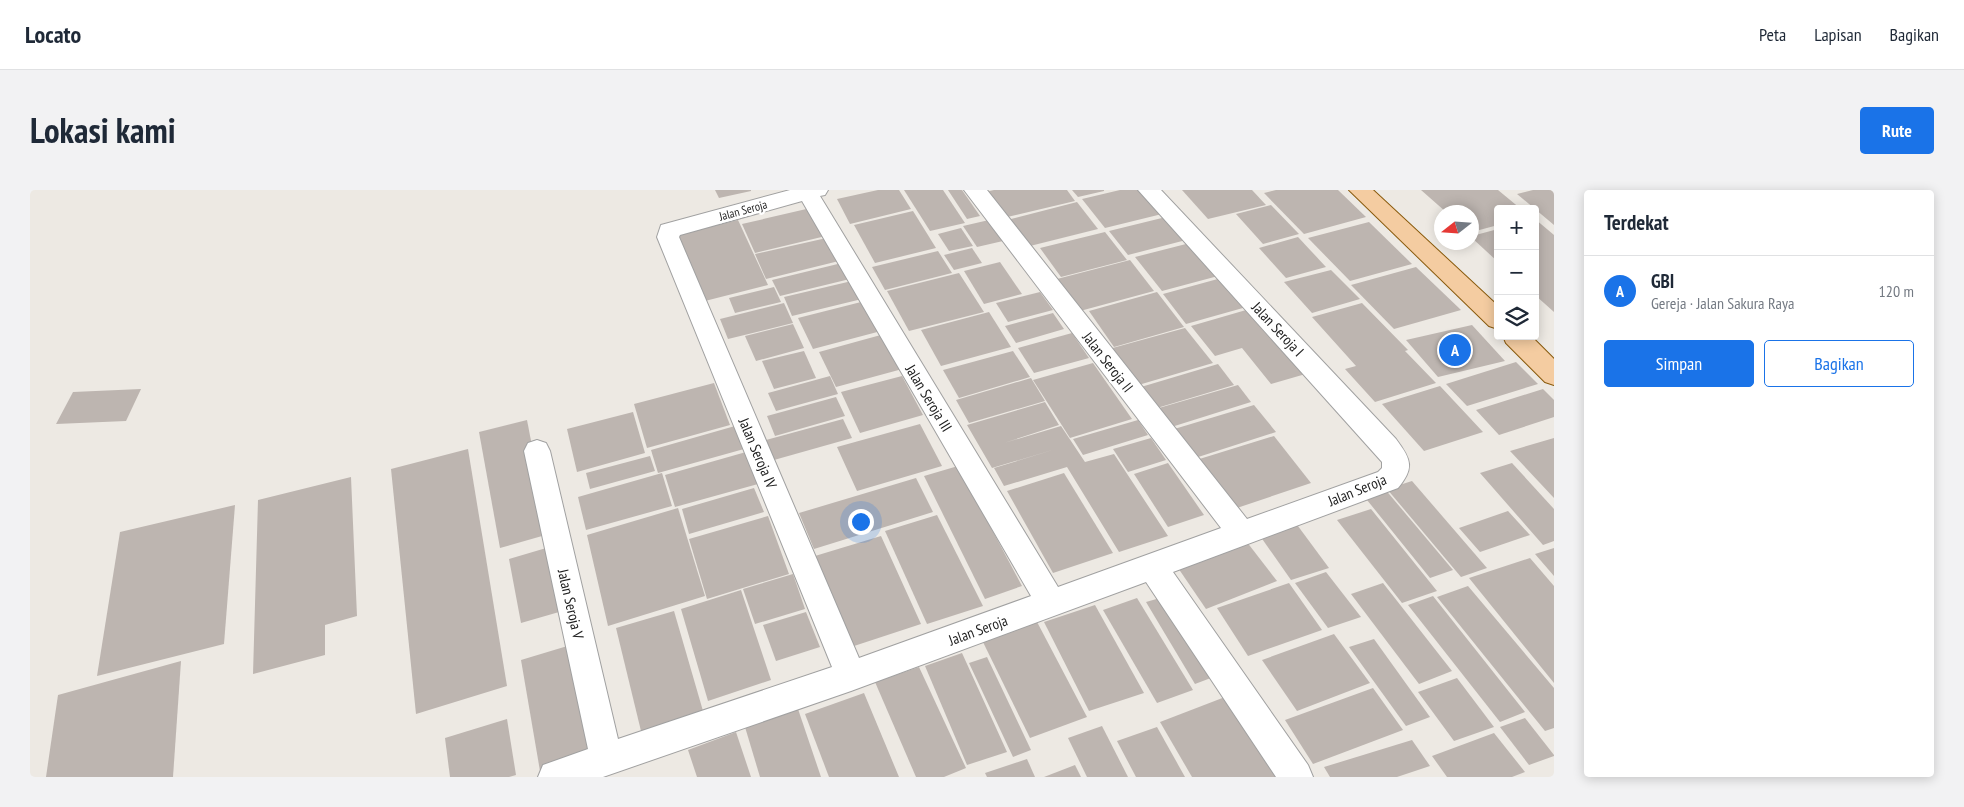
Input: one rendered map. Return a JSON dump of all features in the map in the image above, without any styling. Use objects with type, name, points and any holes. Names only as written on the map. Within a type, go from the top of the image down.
[{"type":"main road","points":[[1360,190],[1494,316]]},
{"type":"main road","points":[[1519,340],[1554,375]]},
{"type":"street","name":"Jalan Seroja II","points":[[975,190],[1241,533]]},
{"type":"street","name":"Jalan Seroja I","points":[[1149,190],[1387,447],[1396,460],[1395,472]]},
{"type":"street","name":"Jalan Seroja","points":[[670,230],[810,191]]},
{"type":"street","name":"Jalan Seroja III","points":[[810,191],[1051,603]]},
{"type":"street","name":"Jalan Seroja IV","points":[[670,230],[668,238],[851,676]]},
{"type":"street","name":"Jalan Seroja V","points":[[537,451],[606,758]]},
{"type":"street","name":"Jalan Seroja","points":[[555,777],[606,758],[851,676],[1388,480],[1395,472]]},
{"type":"street","points":[[1152,565],[1296,777]]},
{"type":"building","points":[[715,190],[751,190],[751,191],[719,198]]},
{"type":"building","points":[[878,190],[899,190],[911,209],[850,224],[837,199]]},
{"type":"building","points":[[904,190],[943,190],[965,223],[930,231]]},
{"type":"building","points":[[948,190],[962,190],[980,216],[967,219]]},
{"type":"building","points":[[994,190],[1067,190],[1075,201],[1003,218],[985,192]]},
{"type":"building","points":[[1072,190],[1104,190],[1104,191],[1078,197]]},
{"type":"building","points":[[1120,190],[1141,190],[1162,214],[1105,228],[1082,199]]},
{"type":"building","points":[[1182,190],[1252,190],[1266,205],[1208,219]]},
{"type":"building","points":[[1276,190],[1338,190],[1366,217],[1304,234],[1264,193]]},
{"type":"building","points":[[1421,190],[1498,190],[1516,205],[1494,205],[1494,226],[1479,230],[1479,205],[1438,205]]},
{"type":"building","points":[[1533,190],[1554,190],[1554,225],[1539,212],[1539,205],[1530,205],[1517,194]]},
{"type":"building","points":[[1077,202],[1098,229],[1026,247],[1007,220]]},
{"type":"building","points":[[1271,205],[1299,234],[1263,244],[1236,214]]},
{"type":"building","points":[[815,207],[830,235],[755,253],[742,224]]},
{"type":"building","points":[[913,211],[936,248],[875,263],[854,225]]},
{"type":"building","points":[[1170,216],[1190,239],[1128,255],[1109,231]]},
{"type":"building","points":[[738,220],[768,285],[701,302],[675,235]]},
{"type":"building","points":[[989,220],[1003,241],[977,247],[963,226]]},
{"type":"building","points":[[1369,222],[1412,264],[1350,281],[1308,238]]},
{"type":"building","points":[[1539,222],[1554,235],[1554,312],[1539,299]]},
{"type":"building","points":[[961,228],[973,246],[949,251],[938,234]]},
{"type":"building","points":[[1494,230],[1494,258],[1479,244],[1479,234]]},
{"type":"building","points":[[1105,232],[1127,260],[1061,277],[1040,248]]},
{"type":"building","points":[[831,237],[843,260],[766,279],[755,254]]},
{"type":"building","points":[[1298,237],[1326,267],[1286,278],[1259,248]]},
{"type":"building","points":[[1190,243],[1218,276],[1162,291],[1135,257]]},
{"type":"building","points":[[972,248],[982,263],[954,270],[944,255]]},
{"type":"building","points":[[938,251],[952,273],[885,290],[872,267]]},
{"type":"building","points":[[1130,260],[1154,291],[1080,311],[1057,279]]},
{"type":"building","points":[[846,262],[854,278],[780,296],[772,280]]},
{"type":"building","points":[[1000,262],[1022,294],[984,304],[964,271]]},
{"type":"building","points":[[1416,267],[1461,310],[1394,329],[1351,285]]},
{"type":"building","points":[[1331,270],[1360,299],[1312,313],[1284,282]]},
{"type":"building","points":[[959,273],[984,312],[909,331],[887,291]]},
{"type":"building","points":[[1225,277],[1250,306],[1186,324],[1163,294]]},
{"type":"building","points":[[856,280],[866,298],[792,316],[784,297]]},
{"type":"building","points":[[774,287],[781,302],[735,313],[729,298]]},
{"type":"building","points":[[1040,292],[1053,310],[1008,322],[996,303]]},
{"type":"building","points":[[1157,292],[1184,327],[1114,347],[1089,311]]},
{"type":"building","points":[[865,301],[881,331],[813,349],[798,318]]},
{"type":"building","points":[[784,303],[793,323],[728,339],[720,319]]},
{"type":"building","points":[[1362,303],[1408,350],[1405,351],[1436,383],[1375,402],[1345,369],[1356,366],[1312,317]]},
{"type":"building","points":[[1253,308],[1309,373],[1271,384],[1242,348],[1215,356],[1191,326]]},
{"type":"building","points":[[989,312],[1011,347],[941,366],[921,330]]},
{"type":"building","points":[[1053,313],[1064,329],[1016,343],[1005,326]]},
{"type":"building","points":[[793,324],[804,348],[756,361],[745,336]]},
{"type":"building","points":[[1472,325],[1505,361],[1438,377],[1406,340]]},
{"type":"building","points":[[1185,328],[1213,363],[1135,386],[1109,349]]},
{"type":"building","points":[[888,333],[906,368],[836,387],[819,352]]},
{"type":"building","points":[[1072,333],[1089,358],[1034,373],[1018,348]]},
{"type":"building","points":[[804,351],[816,378],[774,389],[762,361]]},
{"type":"building","points":[[1013,351],[1030,377],[959,398],[943,370]]},
{"type":"building","points":[[1516,362],[1538,384],[1467,406],[1446,384]]},
{"type":"building","points":[[1093,363],[1132,419],[1070,438],[1033,380]]},
{"type":"building","points":[[1218,364],[1234,385],[1157,408],[1141,387]]},
{"type":"building","points":[[830,376],[838,394],[776,411],[768,393]]},
{"type":"building","points":[[902,376],[923,415],[860,433],[841,392]]},
{"type":"building","points":[[1031,378],[1045,401],[969,423],[956,400]]},
{"type":"building","points":[[714,383],[730,425],[647,448],[634,404]]},
{"type":"building","points":[[1238,385],[1251,402],[1165,429],[1152,410]]},
{"type":"building","points":[[1440,386],[1483,432],[1424,451],[1382,404]]},
{"type":"building","points":[[141,389],[126,421],[56,424],[73,392]]},
{"type":"building","points":[[1543,389],[1554,400],[1554,417],[1499,435],[1476,410]]},
{"type":"building","points":[[836,397],[845,416],[775,436],[767,416]]},
{"type":"building","points":[[1045,402],[1059,425],[1004,443],[1061,426],[1085,462],[1114,454],[1168,536],[1119,552],[1067,467],[1004,486],[994,468],[1056,449],[992,468],[967,425]]},
{"type":"building","points":[[1254,405],[1276,432],[1192,459],[1171,430]]},
{"type":"building","points":[[633,412],[645,453],[577,472],[567,429]]},
{"type":"building","points":[[843,419],[852,438],[774,460],[766,440]]},
{"type":"building","points":[[527,420],[549,534],[500,548],[479,432]]},
{"type":"building","points":[[1138,420],[1148,435],[1083,455],[1073,439]]},
{"type":"building","points":[[920,424],[942,466],[857,491],[837,447]]},
{"type":"building","points":[[735,426],[744,449],[658,473],[651,450]]},
{"type":"building","points":[[1274,436],[1311,483],[1228,511],[1193,461]]},
{"type":"building","points":[[1151,438],[1166,460],[1128,472],[1113,449]]},
{"type":"building","points":[[1554,438],[1554,498],[1510,451]]},
{"type":"building","points":[[468,449],[507,686],[416,714],[391,469]]},
{"type":"building","points":[[746,452],[758,484],[675,507],[665,475]]},
{"type":"building","points":[[650,456],[655,471],[590,489],[586,473]]},
{"type":"building","points":[[1168,463],[1204,515],[1168,527],[1134,474]]},
{"type":"building","points":[[1512,463],[1554,509],[1554,541],[1543,545],[1480,473]]},
{"type":"building","points":[[958,466],[1022,586],[985,599],[924,476]]},
{"type":"building","points":[[662,473],[672,506],[586,530],[578,497]]},
{"type":"building","points":[[1064,473],[1113,553],[1053,573],[1007,491]]},
{"type":"building","points":[[351,477],[357,616],[325,625],[325,655],[253,674],[258,500]]},
{"type":"building","points":[[916,478],[933,512],[814,549],[799,513]]},
{"type":"building","points":[[1412,481],[1487,568],[1461,577],[1387,489]]},
{"type":"building","points":[[754,488],[764,512],[689,534],[682,509]]},
{"type":"building","points":[[1384,488],[1453,570],[1430,578],[1363,495]]},
{"type":"building","points":[[235,505],[224,644],[97,676],[120,532]]},
{"type":"building","points":[[678,508],[705,596],[608,626],[587,535]]},
{"type":"building","points":[[1371,509],[1437,591],[1402,603],[1337,520]]},
{"type":"building","points":[[1508,511],[1530,535],[1480,552],[1459,528]]},
{"type":"building","points":[[937,515],[983,606],[927,624],[885,531]]},
{"type":"building","points":[[768,516],[789,574],[707,599],[689,539]]},
{"type":"building","points":[[1295,522],[1329,568],[1291,580],[1258,533]]},
{"type":"building","points":[[881,536],[921,624],[851,647],[815,556]]},
{"type":"building","points":[[1243,537],[1277,581],[1206,609],[1174,562]]},
{"type":"building","points":[[553,546],[566,610],[521,623],[509,559]]},
{"type":"building","points":[[1554,548],[1554,576],[1535,554]]},
{"type":"building","points":[[1530,558],[1554,586],[1554,683],[1469,578]]},
{"type":"building","points":[[1326,572],[1361,617],[1328,628],[1295,583]]},
{"type":"building","points":[[793,574],[805,609],[755,624],[743,589]]},
{"type":"building","points":[[1289,583],[1322,630],[1248,656],[1217,608]]},
{"type":"building","points":[[1383,583],[1452,671],[1419,684],[1351,594]]},
{"type":"building","points":[[1468,586],[1554,688],[1554,728],[1545,731],[1437,597]]},
{"type":"building","points":[[741,590],[771,680],[708,701],[681,609]]},
{"type":"building","points":[[1167,596],[1216,676],[1195,684],[1146,602]]},
{"type":"building","points":[[1433,596],[1525,712],[1500,722],[1408,605]]},
{"type":"building","points":[[1137,598],[1193,690],[1157,703],[1103,610]]},
{"type":"building","points":[[1095,605],[1144,693],[1089,711],[1044,622]]},
{"type":"building","points":[[674,611],[703,711],[641,731],[616,628]]},
{"type":"building","points":[[806,612],[820,647],[776,661],[763,625]]},
{"type":"building","points":[[1036,620],[1087,717],[1030,738],[981,638]]},
{"type":"building","points":[[1334,634],[1370,683],[1297,711],[1262,660]]},
{"type":"building","points":[[1374,639],[1430,717],[1406,726],[1349,647]]},
{"type":"building","points":[[574,644],[597,752],[540,771],[521,660]]},
{"type":"building","points":[[962,653],[1007,752],[967,765],[925,666]]},
{"type":"building","points":[[987,657],[1031,750],[1013,757],[969,663]]},
{"type":"building","points":[[181,661],[173,777],[46,777],[58,695]]},
{"type":"building","points":[[919,667],[966,768],[944,777],[916,777],[875,682]]},
{"type":"building","points":[[1457,678],[1494,727],[1454,741],[1418,692]]},
{"type":"building","points":[[1373,688],[1403,730],[1313,764],[1285,720]]},
{"type":"building","points":[[864,693],[899,777],[829,777],[805,714]]},
{"type":"building","points":[[1225,697],[1276,777],[1192,777],[1160,722]]},
{"type":"building","points":[[798,709],[821,777],[760,777],[745,727]]},
{"type":"building","points":[[1525,718],[1554,756],[1529,765],[1500,727]]},
{"type":"building","points":[[507,719],[516,775],[509,777],[450,777],[445,738]]},
{"type":"building","points":[[1102,726],[1128,777],[1087,777],[1068,738]]},
{"type":"building","points":[[1157,727],[1185,777],[1136,777],[1117,741]]},
{"type":"building","points":[[736,732],[751,777],[697,777],[688,750]]},
{"type":"building","points":[[1494,733],[1525,772],[1512,777],[1447,777],[1432,756]]},
{"type":"building","points":[[1412,740],[1430,766],[1397,777],[1330,777],[1324,767]]},
{"type":"building","points":[[1027,759],[1035,777],[987,777],[985,773]]},
{"type":"building","points":[[1075,765],[1081,777],[1044,777]]},
{"type":"place","name":"GBI","points":[[1455,350]]}]
